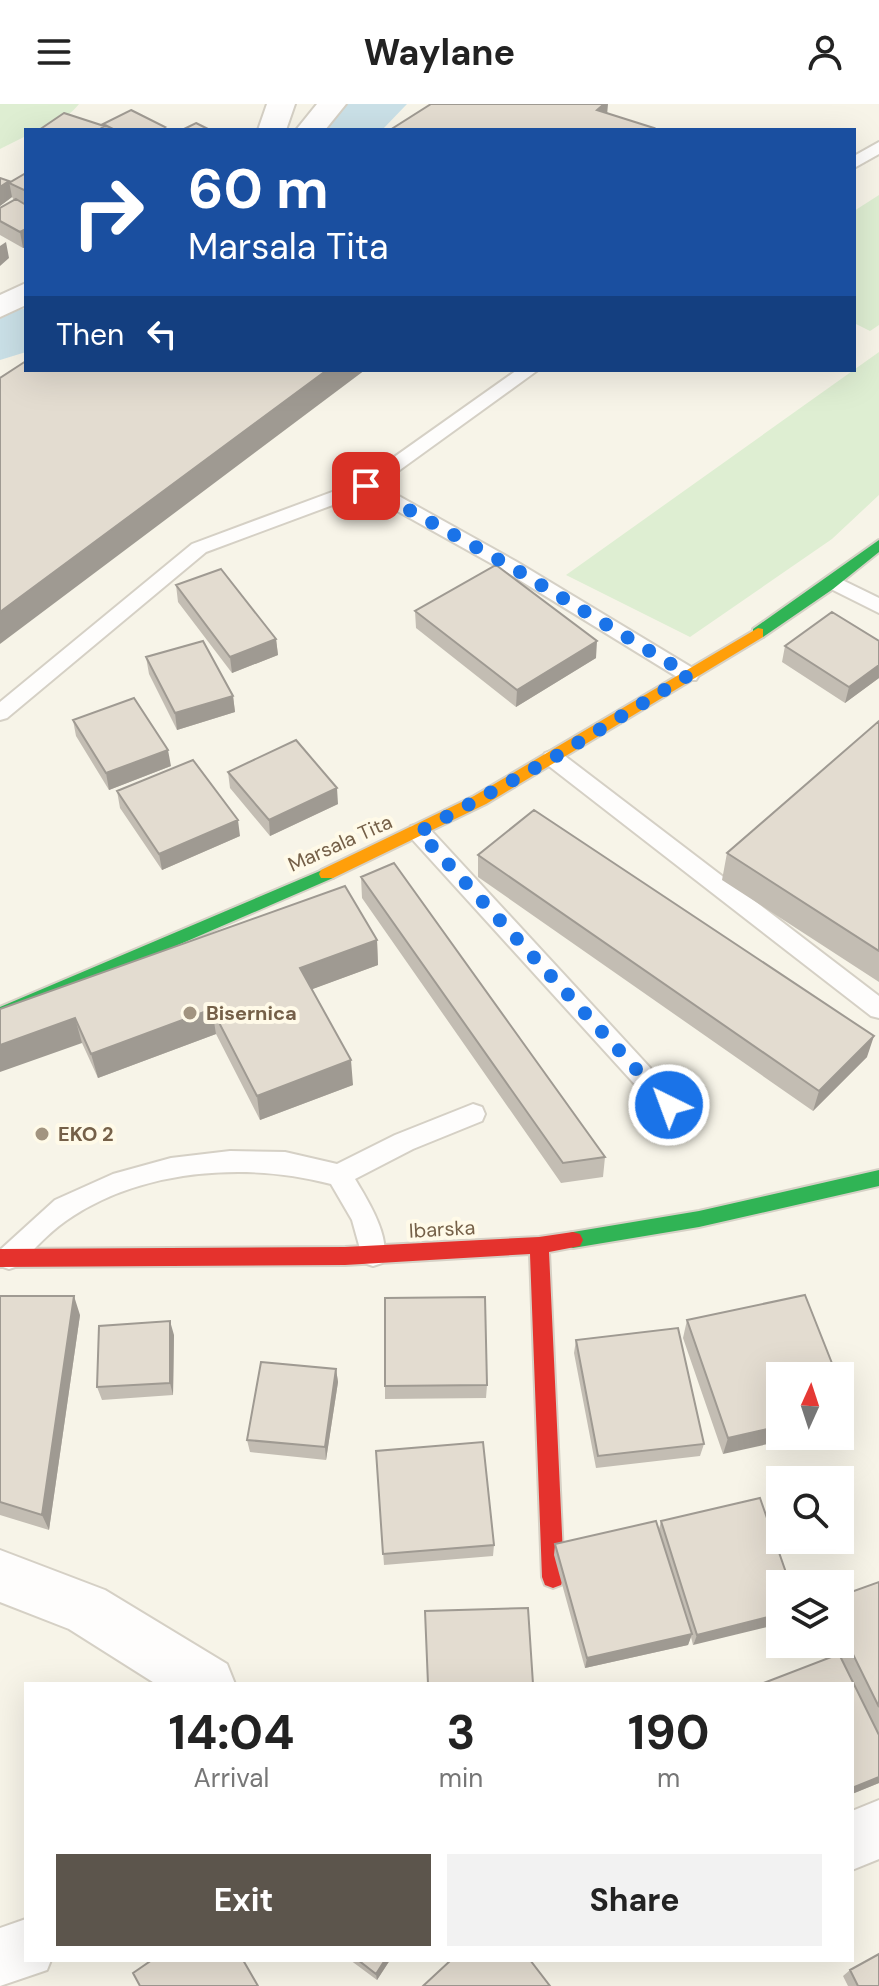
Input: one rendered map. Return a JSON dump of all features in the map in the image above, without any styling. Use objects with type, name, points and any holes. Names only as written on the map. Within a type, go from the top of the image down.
[{"type":"street","points":[[273,128],[281,104]]},
{"type":"street","points":[[312,128],[332,104]]},
{"type":"street","points":[[0,308],[24,293]]},
{"type":"street","name":"Marsala Tita","points":[[0,1015],[419,832],[553,758],[689,675],[836,583],[879,545]]},
{"type":"street","name":"Ibarska","points":[[5,1258],[373,1255],[539,1245],[699,1219],[879,1178]]},
{"type":"street","points":[[539,1245],[553,1577]]},
{"type":"street","points":[[0,1576],[86,1609],[204,1682]]},
{"type":"street","points":[[854,1840],[879,1829]]},
{"type":"street","points":[[0,1958],[24,1950]]},
{"type":"lane","points":[[856,162],[879,147]]},
{"type":"lane","points":[[0,713],[199,548],[366,486],[485,398],[526,372]]},
{"type":"lane","points":[[366,486],[510,566],[689,675]]},
{"type":"lane","points":[[836,583],[879,606]]},
{"type":"lane","points":[[553,758],[879,1009]]},
{"type":"lane","points":[[419,832],[669,1105]]},
{"type":"lane","points":[[5,1258],[66,1207],[104,1188],[198,1164],[285,1163],[339,1175],[404,1142],[473,1114]]},
{"type":"lane","points":[[339,1175],[364,1218],[373,1255]]},
{"type":"green space","points":[[0,104],[79,104],[48,126],[24,128],[24,137],[0,149]]},
{"type":"green space","points":[[879,195],[879,325],[870,331],[856,324],[856,210]]},
{"type":"green space","points":[[879,352],[879,495],[832,539],[690,637],[566,575],[851,372],[856,372],[856,368]]},
{"type":"building","points":[[431,104],[604,104],[597,110],[654,128],[393,128]]},
{"type":"building","points":[[131,110],[165,127],[111,128],[103,124]]},
{"type":"building","points":[[64,113],[104,126],[102,128],[42,128]]},
{"type":"building","points":[[196,123],[206,128],[186,128]]},
{"type":"building","points":[[24,174],[24,190],[9,183]]},
{"type":"building","points":[[0,178],[9,181],[0,187]]},
{"type":"building","points":[[16,199],[24,204],[24,230],[20,232],[0,221],[0,208]]},
{"type":"building","points":[[24,362],[24,372],[324,372],[0,612],[0,378]]},
{"type":"building","points":[[496,565],[597,641],[517,690],[415,611]]},
{"type":"building","points":[[221,569],[276,639],[230,657],[176,585]]},
{"type":"building","points":[[832,612],[879,641],[879,665],[849,687],[785,646]]},
{"type":"building","points":[[203,641],[233,696],[175,713],[146,657]]},
{"type":"building","points":[[134,698],[168,750],[106,773],[73,720]]},
{"type":"building","points":[[879,721],[879,951],[727,853]]},
{"type":"building","points":[[296,740],[337,788],[269,820],[228,772]]},
{"type":"building","points":[[193,760],[238,820],[159,854],[117,791]]},
{"type":"building","points":[[534,810],[874,1036],[819,1091],[478,855]]},
{"type":"building","points":[[394,863],[605,1157],[563,1163],[361,877]]},
{"type":"building","name":"Bisernica","points":[[345,886],[377,940],[300,968],[351,1060],[257,1096],[212,1009],[91,1054],[75,1018],[0,1045],[0,1009]]},
{"type":"building","points":[[805,1295],[831,1362],[766,1362],[766,1429],[728,1438],[687,1320]]},
{"type":"building","points":[[0,1296],[74,1296],[42,1515],[0,1502]]},
{"type":"building","points":[[485,1297],[487,1385],[385,1386],[385,1298]]},
{"type":"building","points":[[170,1321],[170,1383],[97,1387],[99,1326]]},
{"type":"building","points":[[678,1328],[704,1444],[598,1456],[576,1340]]},
{"type":"building","points":[[261,1362],[336,1369],[325,1447],[247,1440]]},
{"type":"building","points":[[483,1442],[494,1545],[383,1554],[376,1451]]},
{"type":"building","points":[[760,1498],[766,1515],[766,1554],[780,1554],[785,1570],[766,1570],[766,1618],[697,1635],[661,1521]]},
{"type":"building","points":[[656,1521],[692,1634],[587,1658],[555,1544]]},
{"type":"building","points":[[879,1582],[879,1707],[854,1656],[854,1591]]},
{"type":"building","points":[[528,1608],[533,1682],[428,1682],[425,1611]]},
{"type":"building","points":[[829,1658],[841,1658],[853,1682],[766,1682]]},
{"type":"building","points":[[854,1684],[879,1735],[879,1777],[854,1787]]},
{"type":"building","points":[[879,1954],[879,1986],[858,1986],[850,1970]]},
{"type":"building","points":[[149,1962],[244,1962],[258,1986],[140,1986],[133,1973]]},
{"type":"building","points":[[361,1962],[384,1962],[376,1974]]},
{"type":"building","points":[[449,1962],[532,1962],[550,1986],[423,1986]]},
{"type":"waterway","points":[[352,128],[380,104]]},
{"type":"waterway","points":[[0,341],[24,327]]},
{"type":"traffic: fast","points":[[758,633],[828,586],[879,545]]},
{"type":"traffic: fast","points":[[0,1015],[327,874]]},
{"type":"traffic: fast","points":[[573,1240],[699,1219],[879,1178]]},
{"type":"traffic: slow","points":[[327,874],[480,800],[758,633]]},
{"type":"traffic: jam","points":[[0,1258],[345,1256],[539,1245],[573,1240]]},
{"type":"traffic: jam","points":[[539,1245],[553,1577]]},
{"type":"place","name":"Bisernica","points":[[190,1013]]},
{"type":"place","name":"EKO 2","points":[[42,1134]]},
{"type":"route","points":[[366,486],[510,566],[689,675],[553,758],[419,832],[669,1105]]}]
